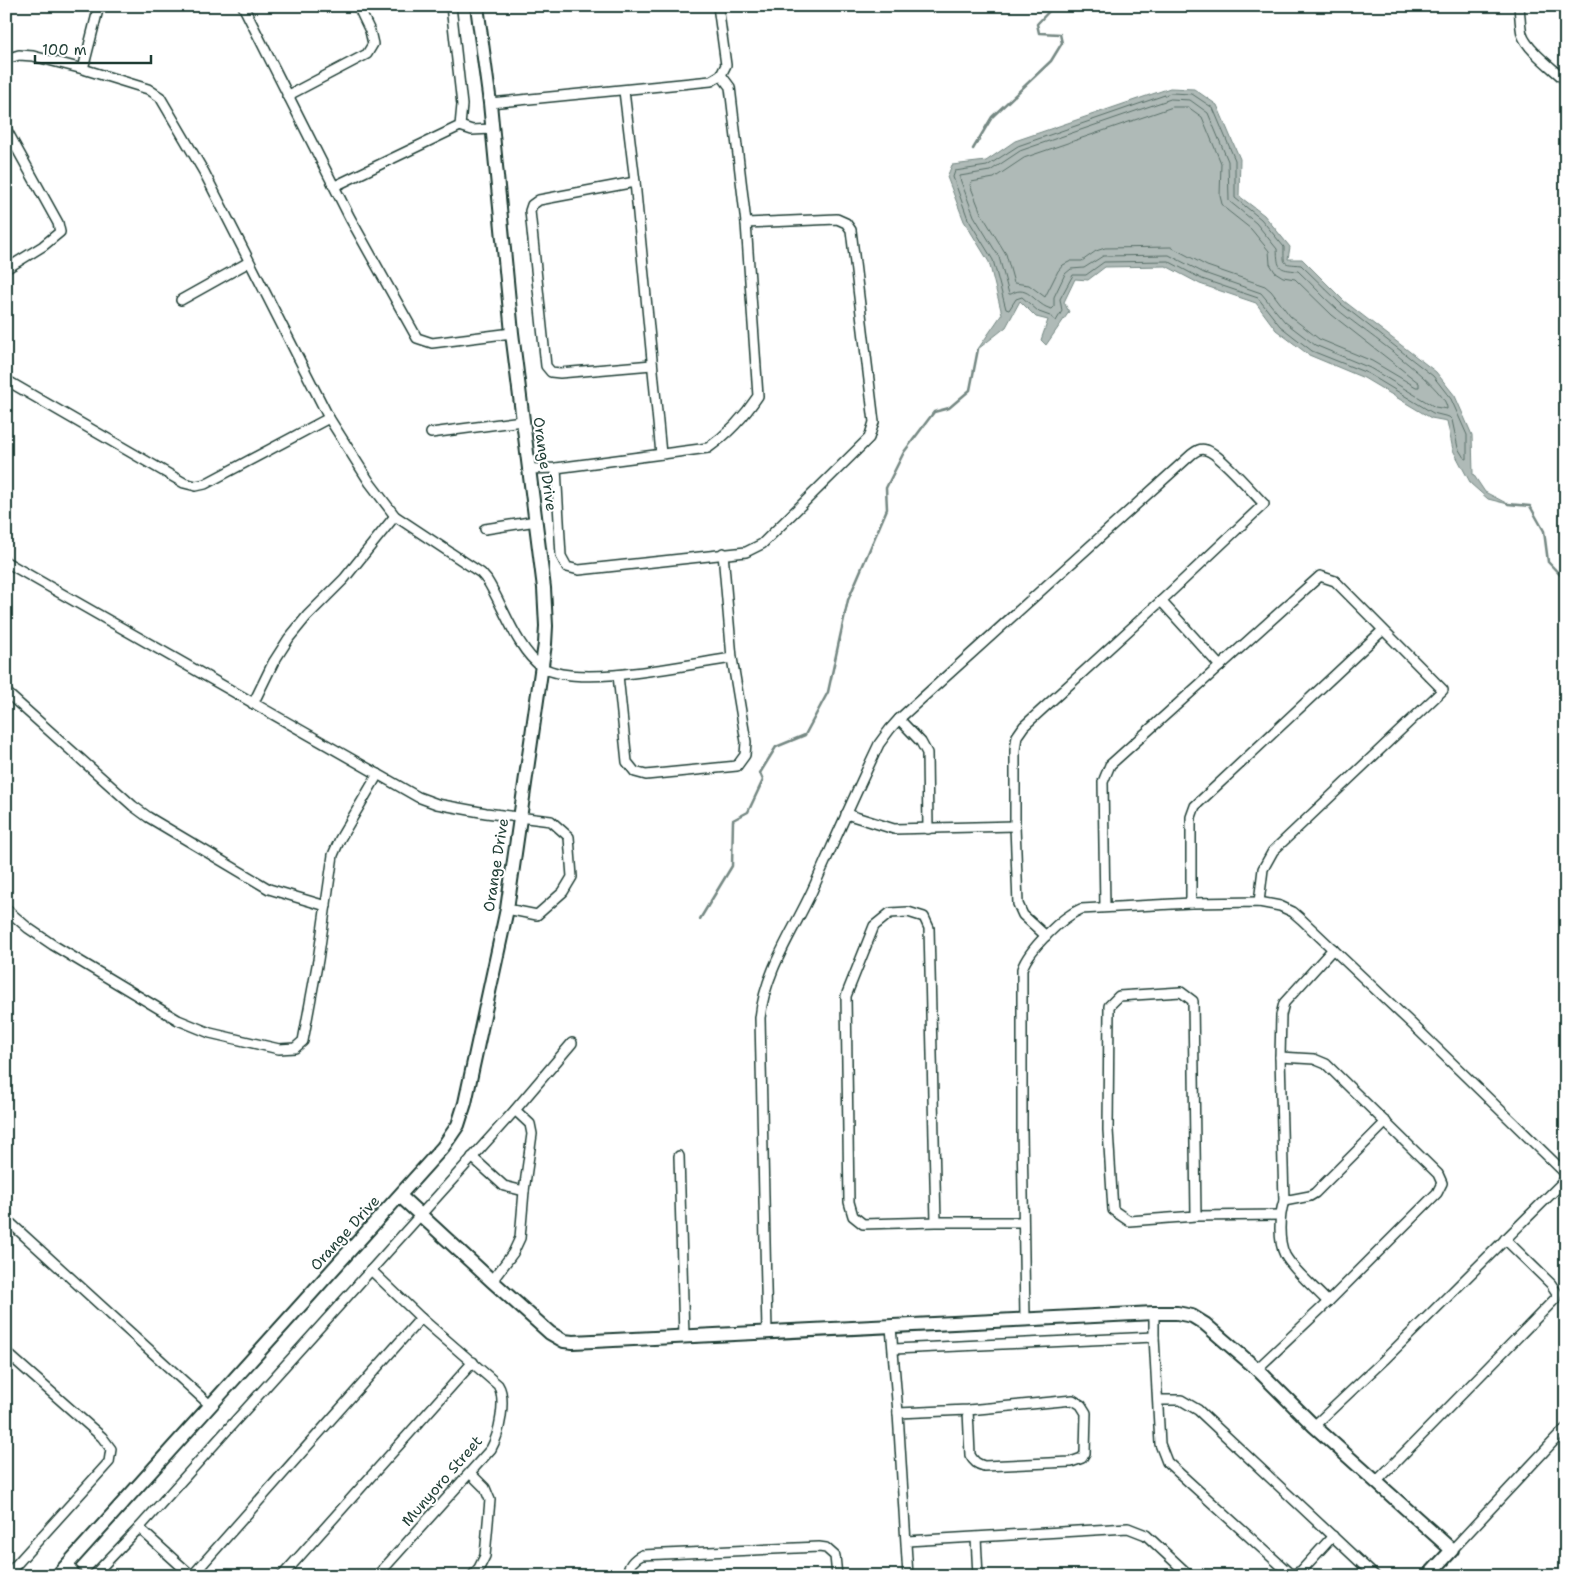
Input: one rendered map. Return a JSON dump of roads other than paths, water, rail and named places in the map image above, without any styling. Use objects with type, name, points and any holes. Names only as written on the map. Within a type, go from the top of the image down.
[{"type":"street","points":[[83,68],[100,6]]},
{"type":"street","points":[[242,6],[355,227],[417,338],[432,343],[512,333]]},
{"type":"street","points":[[287,96],[367,54],[373,44],[370,31],[358,6]]},
{"type":"street","points":[[451,6],[462,105],[460,126]]},
{"type":"street","name":"Orange Drive","points":[[57,1576],[443,1147],[458,1125],[466,1102],[507,909],[543,667],[546,635],[546,608],[530,470],[522,421],[490,103],[477,6]]},
{"type":"street","points":[[490,103],[711,81],[721,75],[726,65],[718,6]]},
{"type":"street","points":[[1519,6],[1524,39],[1566,81]]},
{"type":"street","points":[[6,59],[19,56],[33,56],[83,68],[148,88],[160,97],[204,172],[328,418],[370,483],[395,516],[481,573],[493,590],[520,642],[543,667],[573,677],[618,675],[732,658]]},
{"type":"street","points":[[530,470],[708,448],[724,436],[747,412],[758,396],[746,223],[730,87],[721,75]]},
{"type":"street","points":[[624,91],[635,182],[661,454]]},
{"type":"street","points":[[335,186],[460,126],[472,130],[492,129]]},
{"type":"street","points":[[6,129],[58,223],[60,232],[43,246],[6,269]]},
{"type":"street","points":[[635,182],[539,200],[532,205],[530,211],[546,366],[551,372],[560,373],[652,365]]},
{"type":"street","points":[[556,468],[561,556],[567,567],[579,570],[746,552],[762,544],[869,438],[874,422],[851,230],[846,223],[837,219],[746,223]]},
{"type":"street","points":[[181,300],[249,262]]},
{"type":"street","points":[[6,380],[184,483],[196,486],[205,484],[328,418]]},
{"type":"street","points":[[431,434],[522,421]]},
{"type":"street","points":[[767,1332],[761,1007],[775,965],[879,744],[899,719],[1192,454],[1198,450],[1205,449],[1216,455],[1264,504],[1020,731],[1016,742],[1015,826],[1019,910],[1026,919],[1046,936]]},
{"type":"street","points":[[253,704],[273,663],[289,638],[307,616],[344,579],[395,516]]},
{"type":"street","points":[[485,529],[536,521]]},
{"type":"street","points":[[618,675],[627,762],[635,772],[646,775],[737,766],[745,755],[746,742],[732,658],[723,554]]},
{"type":"street","points":[[6,562],[418,797],[437,804],[551,822],[569,837],[572,877],[563,892],[537,915],[507,909]]},
{"type":"street","points":[[1105,907],[1103,782],[1110,765],[1320,576],[1335,581],[1443,690],[1273,851],[1263,869],[1259,902]]},
{"type":"street","points":[[1161,601],[1220,666]]},
{"type":"street","points":[[1191,903],[1191,817],[1195,806],[1382,630]]},
{"type":"street","points":[[6,692],[133,806],[148,817],[269,889],[326,906]]},
{"type":"street","points":[[899,719],[920,742],[927,753],[928,829]]},
{"type":"street","points":[[6,909],[28,928],[60,949],[178,1020],[210,1033],[279,1049],[295,1048],[303,1041],[318,960],[335,848],[378,774]]},
{"type":"street","points":[[846,814],[890,829],[1015,826]]},
{"type":"street","points":[[1025,1319],[1021,975],[1028,956],[1046,936],[1076,911],[1105,907],[1259,902],[1280,906],[1293,912],[1420,1030],[1566,1174]]},
{"type":"street","points":[[936,1222],[929,928],[924,917],[908,912],[890,913],[874,926],[846,996],[849,1202],[853,1216],[863,1224],[1023,1222]]},
{"type":"street","points":[[1328,1302],[1284,1253],[1280,1215],[1284,1201],[1280,1057],[1281,1015],[1284,1003],[1333,949]]},
{"type":"street","points":[[1196,1216],[1193,1001],[1181,992],[1118,996],[1109,1006],[1108,1130],[1113,1210],[1129,1221],[1196,1216],[1280,1215]]},
{"type":"street","points":[[92,1576],[139,1528],[515,1110],[572,1042]]},
{"type":"street","points":[[1257,1369],[1328,1302],[1440,1188],[1441,1178],[1326,1064],[1314,1059],[1280,1057]]},
{"type":"street","points":[[492,1281],[519,1244],[532,1134],[530,1124],[515,1110]]},
{"type":"street","points":[[1284,1201],[1315,1193],[1386,1122]]},
{"type":"street","points":[[679,1156],[684,1337]]},
{"type":"street","points":[[472,1157],[504,1186],[524,1191]]},
{"type":"street","points":[[1314,1426],[1384,1360],[1566,1178]]},
{"type":"street","points":[[400,1196],[492,1281],[550,1332],[564,1341],[580,1343],[1154,1313],[1177,1313],[1192,1316],[1199,1319],[1257,1369],[1314,1426],[1452,1550]]},
{"type":"street","points":[[6,1219],[211,1406]]},
{"type":"street","points":[[1376,1482],[1553,1304],[1557,1293],[1551,1284],[1505,1239]]},
{"type":"street","name":"Munyoro Street","points":[[371,1270],[421,1318],[498,1385],[502,1390],[503,1397],[495,1442],[470,1473],[376,1576]]},
{"type":"street","points":[[1154,1313],[1160,1444],[1167,1462],[1288,1572],[1293,1574],[1301,1571],[1332,1536]]},
{"type":"street","points":[[139,1528],[192,1576],[421,1318]]},
{"type":"street","points":[[891,1327],[894,1348],[908,1576]]},
{"type":"street","points":[[894,1348],[1154,1337]]},
{"type":"street","points":[[6,1352],[102,1437],[111,1449],[109,1462],[6,1576]]},
{"type":"street","points":[[282,1576],[473,1362]]},
{"type":"street","points":[[898,1413],[968,1410],[1073,1400],[1081,1405],[1086,1413],[1085,1453],[1082,1458],[1071,1462],[979,1465],[970,1455],[968,1410]]},
{"type":"street","points":[[1158,1400],[1182,1400],[1198,1410],[1375,1576]]},
{"type":"street","points":[[1428,1576],[1566,1428]]},
{"type":"street","points":[[470,1473],[485,1488],[490,1500],[485,1556],[480,1568],[472,1576]]},
{"type":"street","points":[[907,1541],[1128,1528],[1146,1535],[1190,1576]]},
{"type":"street","points":[[976,1538],[978,1576]]},
{"type":"street","points":[[628,1576],[630,1566],[637,1558],[642,1556],[819,1547],[826,1548],[835,1556],[836,1576]]},
{"type":"street","points":[[67,1564],[78,1576]]},
{"type":"water","points":[[1170,88],[1194,89],[1217,105],[1240,159],[1239,196],[1264,215],[1290,247],[1288,259],[1302,259],[1344,301],[1436,372],[1455,396],[1472,435],[1473,474],[1485,492],[1508,504],[1488,499],[1471,484],[1453,450],[1447,421],[1431,418],[1364,378],[1309,355],[1276,330],[1256,303],[1200,284],[1166,266],[1105,267],[1088,280],[1075,279],[1064,302],[1069,312],[1046,345],[1041,340],[1048,320],[1036,317],[1020,301],[1006,327],[978,349],[1002,314],[989,262],[964,221],[947,177],[952,165],[986,161],[1015,141]]},
{"type":"waterway","points":[[973,149],[992,117],[1051,61],[1062,43],[1060,34],[1039,33],[1037,24],[1054,6]]},
{"type":"waterway","points":[[700,919],[732,866],[733,820],[748,812],[763,780],[760,773],[776,747],[805,735],[828,692],[848,600],[887,509],[886,488],[904,452],[934,412],[949,408],[970,390],[978,349]]},
{"type":"waterway","points":[[1508,504],[1530,506],[1544,531],[1548,562],[1566,581]]}]
